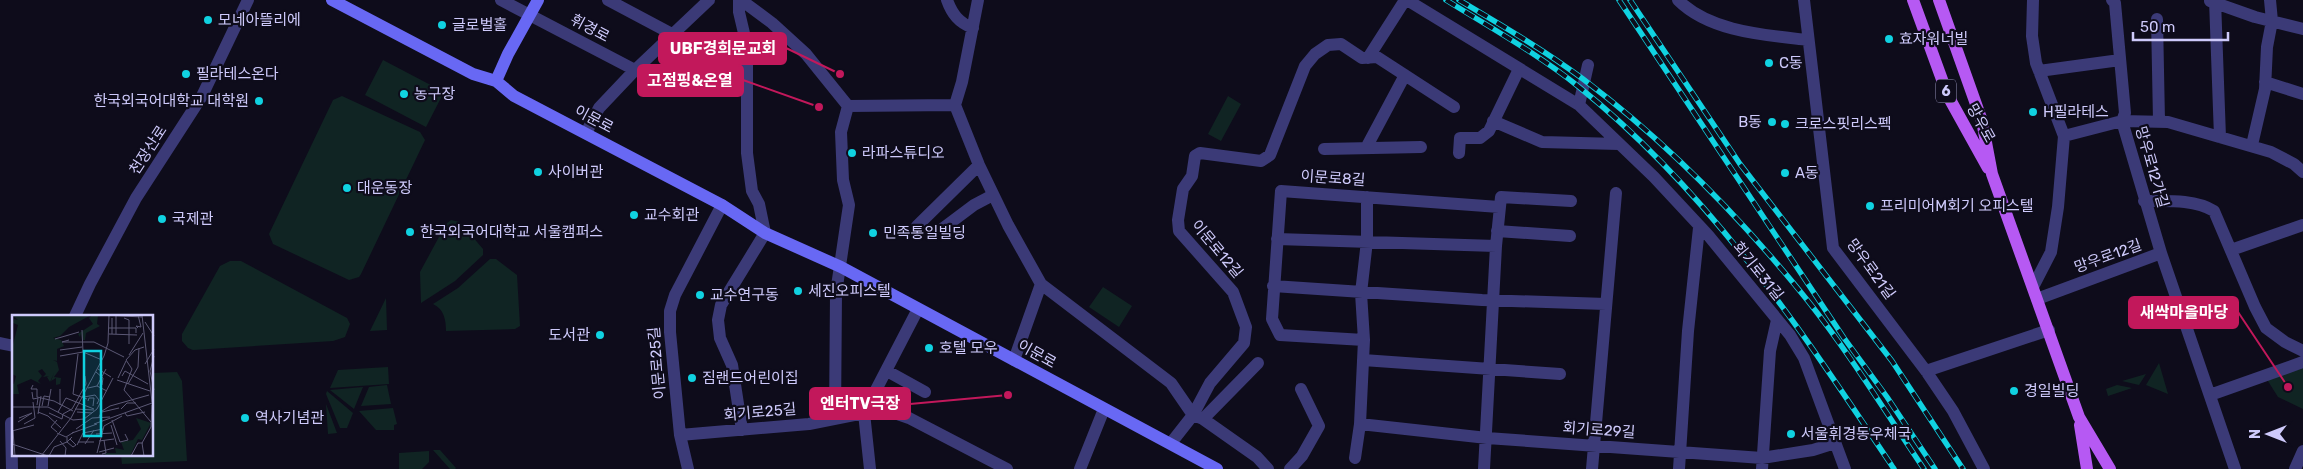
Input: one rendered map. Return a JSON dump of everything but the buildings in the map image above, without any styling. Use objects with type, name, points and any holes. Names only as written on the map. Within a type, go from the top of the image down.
[{"type":"main road","name":"이문로","points":[[332,0],[473,74],[496,81],[514,96],[722,205],[765,233],[841,267],[1217,469]]},
{"type":"main road","points":[[496,81],[538,0]]},
{"type":"main road","name":"망우로","points":[[1913,0],[1948,96],[1992,174]]},
{"type":"main road","name":"망우로","points":[[1939,0],[1982,121],[1992,174],[2079,417],[2087,469]]},
{"type":"main road","name":"망우로","points":[[2079,417],[2110,469]]},
{"type":"street","name":"천장산로","points":[[75,315],[136,198],[202,96],[248,0]]},
{"type":"street","name":"휘경로","points":[[501,0],[635,70]]},
{"type":"street","points":[[608,0],[672,34]]},
{"type":"street","points":[[586,133],[597,111],[635,70],[709,0]]},
{"type":"street","points":[[742,430],[732,365],[720,338],[718,320],[721,305],[765,233],[760,204],[752,190],[747,153],[748,90],[746,46],[739,12],[740,0],[772,22],[806,54],[848,106]]},
{"type":"street","points":[[947,0],[958,20],[962,24],[973,28]]},
{"type":"street","points":[[978,0],[955,105],[993,195],[1041,284],[1171,383],[1198,417],[1257,457],[1268,469]]},
{"type":"street","points":[[1368,58],[1406,0]]},
{"type":"street","name":"회기로31길","points":[[1406,0],[1579,105],[1654,177],[1699,228],[1708,235],[1777,320],[1804,358],[1845,469]]},
{"type":"street","points":[[1678,0],[1694,14],[1720,24],[1752,32],[1808,40]]},
{"type":"street","name":"망우로21길","points":[[1804,0],[1833,248],[1926,371],[1953,411],[1984,469]]},
{"type":"street","points":[[2032,0],[2032,36],[2036,63],[2064,136],[2058,207],[2051,252],[2035,293]]},
{"type":"street","name":"망우로12가길","points":[[2112,0],[2115,3],[2125,113],[2122,121],[2161,254]]},
{"type":"street","points":[[2252,146],[2265,82],[2267,47],[2272,21],[2270,0]]},
{"type":"street","points":[[2220,137],[2213,1],[2272,21],[2303,29]]},
{"type":"street","points":[[2157,19],[2159,121]]},
{"type":"street","name":"이문로12길","points":[[1198,417],[1210,383],[1244,342],[1246,334],[1245,321],[1233,292],[1179,231],[1178,220],[1183,189],[1192,176],[1195,156],[1200,153],[1261,161],[1270,155],[1305,66],[1314,54],[1328,45],[1341,44],[1362,58],[1377,57],[1454,107]]},
{"type":"street","points":[[2039,71],[2120,60]]},
{"type":"street","points":[[1579,105],[1588,65]]},
{"type":"street","points":[[1459,153],[1460,138],[1480,138],[1489,131],[1519,69]]},
{"type":"street","points":[[1366,148],[1405,76]]},
{"type":"street","points":[[2265,82],[2303,94]]},
{"type":"street","points":[[848,106],[955,105]]},
{"type":"street","points":[[834,419],[836,293],[849,205],[843,180],[841,132],[848,106]]},
{"type":"street","points":[[1493,121],[1542,142],[1619,144]]},
{"type":"street","points":[[2064,136],[2122,121],[2168,122],[2252,146],[2279,156],[2294,164],[2303,172]]},
{"type":"street","points":[[1324,149],[1421,147]]},
{"type":"street","points":[[917,226],[979,165]]},
{"type":"street","name":"이문로8길","points":[[1364,340],[1280,335],[1272,319],[1281,190],[1499,206],[1501,197],[1571,201]]},
{"type":"street","points":[[1592,469],[1616,193]]},
{"type":"street","points":[[942,229],[974,205],[993,195]]},
{"type":"street","points":[[1355,458],[1360,424],[1364,340],[1361,293],[1367,241],[1367,197]]},
{"type":"street","points":[[2144,201],[2166,201],[2208,207],[2214,211],[2254,307],[2266,328],[2285,342],[2303,351]]},
{"type":"street","name":"이문로25길","points":[[688,469],[680,435],[670,332],[672,302],[722,205]]},
{"type":"street","points":[[1484,469],[1499,206]]},
{"type":"street","points":[[2231,250],[2303,225]]},
{"type":"street","points":[[1679,469],[1688,331],[1699,228]]},
{"type":"street","points":[[1497,231],[1570,236]]},
{"type":"street","points":[[1277,239],[1496,246]]},
{"type":"street","name":"망우로12길","points":[[2035,293],[2161,254],[2235,469]]},
{"type":"street","points":[[1014,360],[1041,284]]},
{"type":"street","points":[[1273,286],[1361,293],[1606,304]]},
{"type":"street","points":[[870,469],[864,413],[918,309]]},
{"type":"street","points":[[1762,464],[1770,351],[1777,320]]},
{"type":"street","points":[[1926,371],[2049,330]]},
{"type":"street","points":[[1363,360],[1560,374]]},
{"type":"street","points":[[2210,395],[2303,362]]},
{"type":"street","name":"이문로12길","points":[[1171,443],[1258,363]]},
{"type":"street","points":[[887,370],[925,392]]},
{"type":"street","points":[[1290,469],[1302,456],[1319,426],[1301,389]]},
{"type":"street","points":[[1080,469],[1104,409]]},
{"type":"street","name":"회기로25길","points":[[680,435],[809,424],[864,413],[889,411],[898,413],[1007,469]]},
{"type":"street","points":[[8,423],[12,469]]},
{"type":"street","name":"회기로29길","points":[[1360,424],[1487,438],[1680,452],[1762,464],[1834,443]]},
{"type":"street","points":[[2295,469],[2303,451]]},
{"type":"street","points":[[42,456],[42,469]]},
{"type":"green space","name":"농구장","points":[[383,60],[444,92],[426,127],[365,95]]},
{"type":"green space","name":"대운동장","points":[[342,96],[420,132],[425,140],[361,274],[359,277],[349,280],[273,244],[269,234],[333,100]]},
{"type":"green space","points":[[1228,96],[1241,104],[1221,141],[1208,134]]},
{"type":"green space","points":[[451,220],[460,222],[483,249],[483,255],[455,281],[421,303],[420,272],[446,224]]},
{"type":"green space","points":[[490,259],[496,259],[517,275],[520,326],[515,329],[446,331],[444,315],[433,304],[458,288]]},
{"type":"green space","points":[[230,261],[241,261],[347,318],[350,324],[345,337],[333,341],[193,350],[188,348],[182,341],[182,334],[220,266]]},
{"type":"green space","points":[[1103,287],[1132,306],[1119,327],[1089,307]]},
{"type":"green space","points":[[386,298],[387,330],[370,331]]},
{"type":"green space","points":[[2159,363],[2168,394],[2146,385]]},
{"type":"green space","points":[[2303,365],[2303,409],[2278,397],[2266,378]]},
{"type":"green space","points":[[388,367],[389,384],[330,388],[338,370]]},
{"type":"green space","points":[[177,372],[182,381],[187,461],[122,464],[121,456],[154,456],[154,373]]},
{"type":"green space","points":[[2146,374],[2139,385],[2122,381]]},
{"type":"green space","points":[[387,385],[391,404],[361,406],[369,387]]},
{"type":"green space","points":[[2117,385],[2132,388],[2108,396],[2106,389]]},
{"type":"green space","points":[[363,387],[354,409],[330,390]]},
{"type":"green space","points":[[327,391],[353,413],[347,428],[340,428],[326,394]]},
{"type":"green space","points":[[326,404],[337,433],[328,434]]},
{"type":"green space","points":[[393,408],[397,424],[394,425],[394,430],[376,430],[359,411]]},
{"type":"green space","points":[[433,450],[440,450],[456,468],[450,469]]},
{"type":"green space","points":[[429,451],[429,462],[422,469],[399,469],[399,453]]},
{"type":"railway","points":[[1446,0],[1547,63],[1579,87],[1626,128],[1671,172],[1712,218],[1788,315],[1894,469]]},
{"type":"railway","points":[[1459,0],[1538,48],[1583,79],[1645,129],[1703,183],[1757,241],[1808,301],[1853,363],[1924,469]]},
{"type":"railway","points":[[1619,0],[1844,338],[1887,397],[1935,469]]},
{"type":"railway","points":[[1630,0],[1740,164],[1892,361],[1963,469]]},
{"type":"place","name":"모네아뜰리에","points":[[208,20]]},
{"type":"place","name":"글로벌홀","points":[[442,25]]},
{"type":"place","name":"효자워너빌","points":[[1889,39]]},
{"type":"place","name":"C동","points":[[1769,63]]},
{"type":"place","name":"필라테스온다","points":[[186,74]]},
{"type":"place","name":"UBF경희문교회","points":[[840,74]]},
{"type":"place","name":"농구장","points":[[404,94]]},
{"type":"place","name":"한국외국어대학교 대학원","points":[[259,101]]},
{"type":"place","name":"고점핑&온열","points":[[819,107]]},
{"type":"place","name":"H필라테스","points":[[2033,112]]},
{"type":"place","name":"B동","points":[[1772,122]]},
{"type":"place","name":"크로스핏리스펙","points":[[1785,124]]},
{"type":"place","name":"라파스튜디오","points":[[852,153]]},
{"type":"place","name":"사이버관","points":[[538,172]]},
{"type":"place","name":"A동","points":[[1785,173]]},
{"type":"place","name":"대운동장","points":[[347,188]]},
{"type":"place","name":"프리미어M회기 오피스텔","points":[[1870,206]]},
{"type":"place","name":"교수회관","points":[[634,215]]},
{"type":"place","name":"국제관","points":[[162,219]]},
{"type":"place","name":"한국외국어대학교 서울캠퍼스","points":[[410,232]]},
{"type":"place","name":"민족통일빌딩","points":[[873,233]]},
{"type":"place","name":"세진오피스텔","points":[[798,291]]},
{"type":"place","name":"교수연구동","points":[[700,295]]},
{"type":"place","name":"도서관","points":[[600,335]]},
{"type":"place","name":"호텔 모우","points":[[929,348]]},
{"type":"place","name":"짐랜드어린이집","points":[[692,378]]},
{"type":"place","name":"새싹마을마당","points":[[2288,387]]},
{"type":"place","name":"경일빌딩","points":[[2014,391]]},
{"type":"place","name":"엔터TV극장","points":[[1008,395]]},
{"type":"place","name":"역사기념관","points":[[245,418]]},
{"type":"place","name":"서울휘경동우체국","points":[[1791,434]]}]
